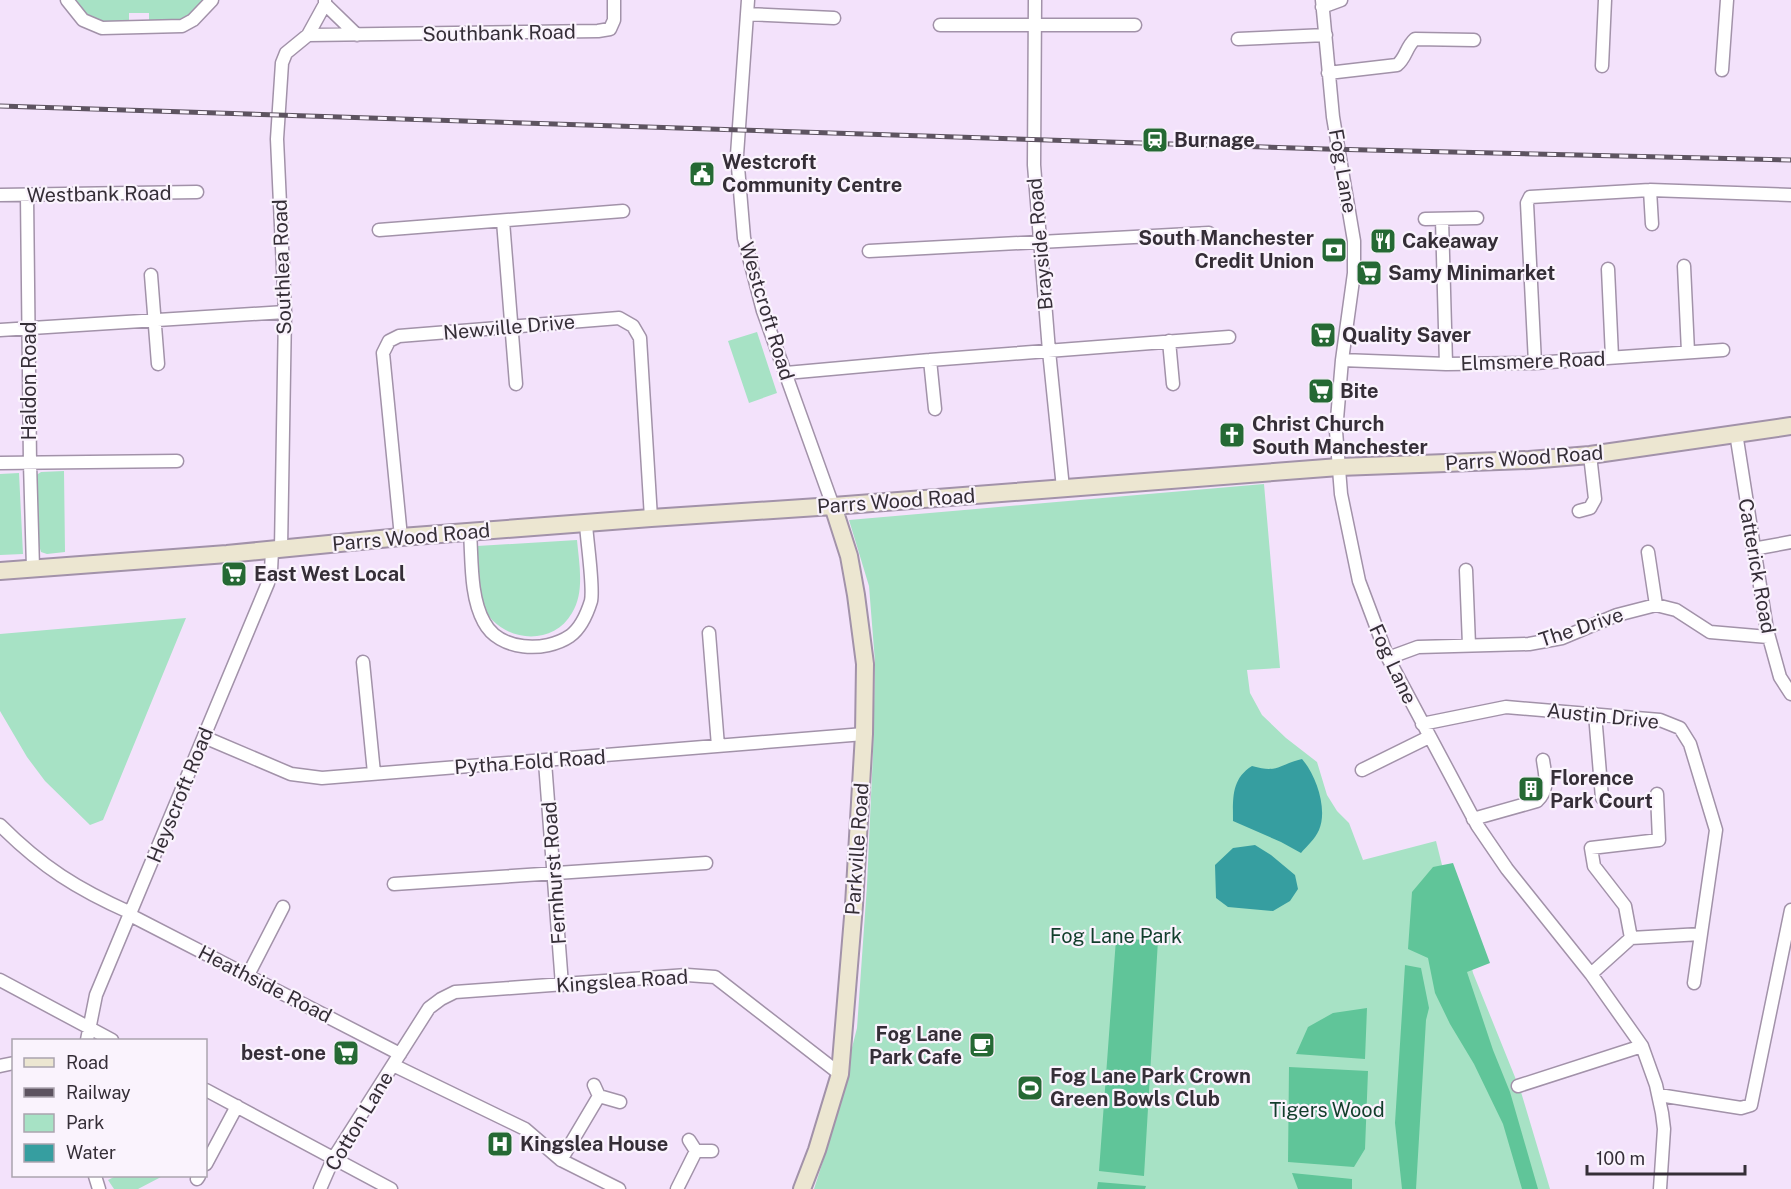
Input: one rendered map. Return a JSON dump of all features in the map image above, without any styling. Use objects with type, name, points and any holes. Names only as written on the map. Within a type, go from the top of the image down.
[{"type":"street","points":[[68,0],[83,20],[102,28],[182,26],[193,20],[212,0]]},
{"type":"street","name":"Southbank Road","points":[[308,35],[598,31],[610,29],[614,20],[614,0]]},
{"type":"street","name":"Westcroft Road","points":[[748,0],[738,155],[741,219],[763,311],[833,507]]},
{"type":"street","name":"Brayside Road","points":[[1035,0],[1034,165],[1049,351],[1064,488]]},
{"type":"street","name":"Fog Lane","points":[[1341,0],[1322,4],[1333,117],[1354,241],[1354,273],[1342,360],[1336,431],[1341,494],[1357,574],[1388,658],[1473,819],[1507,869],[1591,975],[1642,1046],[1659,1095],[1664,1129],[1660,1189]]},
{"type":"street","points":[[1602,66],[1605,0]]},
{"type":"street","points":[[1722,70],[1727,0]]},
{"type":"street","points":[[325,2],[357,35]]},
{"type":"street","name":"Southlea Road","points":[[277,550],[285,312],[277,139],[282,63],[286,54],[308,35],[325,2]]},
{"type":"street","points":[[747,14],[834,18]]},
{"type":"street","points":[[940,25],[1135,25]]},
{"type":"street","points":[[1238,39],[1326,35]]},
{"type":"street","points":[[1328,73],[1397,65],[1403,60],[1409,45],[1419,38],[1474,40]]},
{"type":"street","points":[[1650,190],[1652,224]]},
{"type":"street","points":[[1535,363],[1527,203],[1530,197],[1650,190],[1791,195]]},
{"type":"street","name":"Westbank Road","points":[[0,195],[197,192]]},
{"type":"street","name":"Haldon Road","points":[[27,195],[33,568]]},
{"type":"street","points":[[379,230],[623,211]]},
{"type":"street","points":[[1425,219],[1477,218]]},
{"type":"street","points":[[1442,219],[1446,364]]},
{"type":"street","points":[[503,221],[516,384]]},
{"type":"street","points":[[869,251],[1209,233]]},
{"type":"street","points":[[1684,266],[1689,352]]},
{"type":"street","points":[[1608,269],[1612,357]]},
{"type":"street","points":[[151,275],[158,364]]},
{"type":"street","points":[[0,330],[285,312]]},
{"type":"street","name":"Newville Drive","points":[[401,537],[383,353],[389,341],[399,336],[619,318],[633,326],[640,338],[651,518]]},
{"type":"street","points":[[786,373],[1229,337]]},
{"type":"street","points":[[1169,341],[1173,384]]},
{"type":"street","name":"Elmsmere Road","points":[[1342,360],[1446,364],[1535,363],[1723,350]]},
{"type":"street","points":[[930,360],[935,409]]},
{"type":"street","name":"Parrs Wood Road","points":[[0,571],[277,550],[401,537],[833,507],[1339,467],[1590,455],[1791,426]]},
{"type":"street","name":"Catterick Road","points":[[1736,433],[1768,637],[1780,676],[1791,694]]},
{"type":"street","points":[[1579,510],[1590,508],[1595,500],[1590,455]]},
{"type":"street","points":[[0,463],[177,461]]},
{"type":"street","name":"Parkville Road","points":[[802,1189],[817,1150],[840,1074],[864,734],[865,664],[856,595],[849,556],[833,507]]},
{"type":"street","points":[[470,532],[477,604],[484,624],[497,637],[509,643],[533,646],[554,644],[571,635],[585,619],[591,598],[586,524]]},
{"type":"street","points":[[1753,549],[1791,542]]},
{"type":"street","name":"Heyscroft Road","points":[[88,1035],[96,994],[268,583],[277,550]]},
{"type":"street","points":[[1648,552],[1656,605],[1676,610],[1710,632],[1768,637]]},
{"type":"street","points":[[1466,570],[1468,645]]},
{"type":"street","name":"The Drive","points":[[1388,658],[1418,647],[1529,644],[1562,638],[1617,615],[1656,605]]},
{"type":"street","points":[[709,633],[718,746]]},
{"type":"street","points":[[363,662],[374,773]]},
{"type":"street","name":"Austin Drive","points":[[1422,724],[1506,707],[1660,720],[1680,728],[1690,744],[1716,830],[1694,983]]},
{"type":"street","points":[[1595,714],[1602,798]]},
{"type":"street","name":"Pytha Fold Road","points":[[204,737],[291,774],[322,778],[545,762],[864,734]]},
{"type":"street","points":[[1362,770],[1429,737]]},
{"type":"street","points":[[1473,819],[1537,801],[1547,785],[1543,760]]},
{"type":"street","name":"Fernhurst Road","points":[[545,762],[562,985]]},
{"type":"street","points":[[1631,938],[1625,906],[1594,866],[1592,848],[1659,840],[1657,794]]},
{"type":"street","name":"Heathside Road","points":[[0,825],[32,856],[74,886],[400,1054]]},
{"type":"street","points":[[394,884],[706,863]]},
{"type":"street","points":[[248,975],[283,907]]},
{"type":"street","points":[[1659,1095],[1741,1108],[1751,1105],[1791,910]]},
{"type":"street","points":[[1591,975],[1631,938],[1701,934]]},
{"type":"street","name":"Kingslea Road","points":[[400,1054],[429,1008],[455,992],[687,975],[715,977],[840,1074]]},
{"type":"street","points":[[0,980],[88,1035],[104,1039]]},
{"type":"street","points":[[1518,1086],[1642,1046]]},
{"type":"street","name":"Cotton Lane","points":[[320,1189],[333,1159],[400,1054]]},
{"type":"street","points":[[393,1065],[525,1129],[561,1160],[619,1189]]},
{"type":"street","points":[[561,1160],[597,1090],[620,1102]]},
{"type":"street","points":[[207,1091],[391,1189]]},
{"type":"street","points":[[207,1162],[237,1106]]},
{"type":"street","points":[[677,1189],[693,1146],[712,1151]]},
{"type":"street","points":[[84,1189],[97,1183]]},
{"type":"green space","points":[[74,0],[205,0],[191,13],[180,19],[149,22],[149,13],[129,13],[129,22],[103,22],[92,18]]},
{"type":"green space","points":[[757,332],[777,393],[749,403],[728,341]]},
{"type":"green space","points":[[64,471],[65,552],[47,554],[41,552],[38,542],[35,476],[41,472]]},
{"type":"green space","points":[[19,473],[23,554],[0,555],[0,474]]},
{"type":"green space","name":"Fog Lane Park","points":[[1264,484],[1280,668],[1247,670],[1250,693],[1262,715],[1286,738],[1317,762],[1327,795],[1337,811],[1349,823],[1363,860],[1436,841],[1443,869],[1459,911],[1473,973],[1521,1092],[1550,1189],[814,1189],[857,1028],[867,885],[875,662],[869,586],[849,520]]},
{"type":"green space","points":[[577,540],[579,596],[572,613],[563,625],[537,636],[523,636],[498,625],[488,615],[479,595],[477,546]]},
{"type":"green space","points":[[186,618],[103,820],[90,825],[45,781],[27,757],[0,711],[0,634]]},
{"type":"green space","points":[[1453,863],[1490,963],[1467,972],[1493,1050],[1510,1092],[1538,1189],[1522,1189],[1503,1124],[1474,1064],[1435,993],[1428,958],[1408,949],[1412,892],[1433,867]]},
{"type":"green space","points":[[1116,939],[1158,940],[1144,1176],[1099,1171]]},
{"type":"green space","points":[[1405,965],[1421,968],[1429,1008],[1426,1020],[1416,1189],[1402,1189],[1395,1123]]},
{"type":"green space","points":[[1367,1008],[1365,1059],[1296,1054],[1308,1027],[1333,1013]]},
{"type":"green space","name":"Tigers Wood","points":[[1289,1067],[1368,1071],[1365,1149],[1354,1167],[1288,1162]]},
{"type":"green space","points":[[1292,1173],[1352,1179],[1352,1189],[1298,1189]]},
{"type":"green space","points":[[114,1177],[161,1177],[138,1189],[114,1189],[108,1180]]},
{"type":"green space","points":[[1098,1182],[1146,1186],[1145,1189],[1097,1189]]},
{"type":"water","points":[[1302,759],[1316,783],[1322,812],[1319,830],[1301,853],[1233,821],[1233,805],[1237,783],[1245,771],[1252,766],[1274,769]]},
{"type":"water","points":[[1255,845],[1295,875],[1298,889],[1290,901],[1273,911],[1228,907],[1216,898],[1215,865],[1233,848]]},
{"type":"railway","points":[[0,106],[1326,149],[1791,160]]},
{"type":"place","name":"Burnage","points":[[1155,140]]},
{"type":"place","name":"Westcroft Community Centre","points":[[702,174]]},
{"type":"place","name":"Cakeaway","points":[[1383,241]]},
{"type":"place","name":"South Manchester Credit Union","points":[[1334,250]]},
{"type":"place","name":"Samy Minimarket","points":[[1369,273]]},
{"type":"place","name":"Quality Saver","points":[[1323,335]]},
{"type":"place","name":"Bite","points":[[1321,391]]},
{"type":"place","name":"Christ Church South Manchester","points":[[1232,435]]},
{"type":"place","name":"East West Local","points":[[234,574]]},
{"type":"place","name":"Florence Park Court","points":[[1531,789]]},
{"type":"place","name":"Fog Lane Park Cafe","points":[[982,1045]]},
{"type":"place","name":"best-one","points":[[346,1053]]},
{"type":"place","name":"Fog Lane Park Crown Green Bowls Club","points":[[1030,1088]]},
{"type":"place","name":"Kingslea House","points":[[500,1144]]}]
